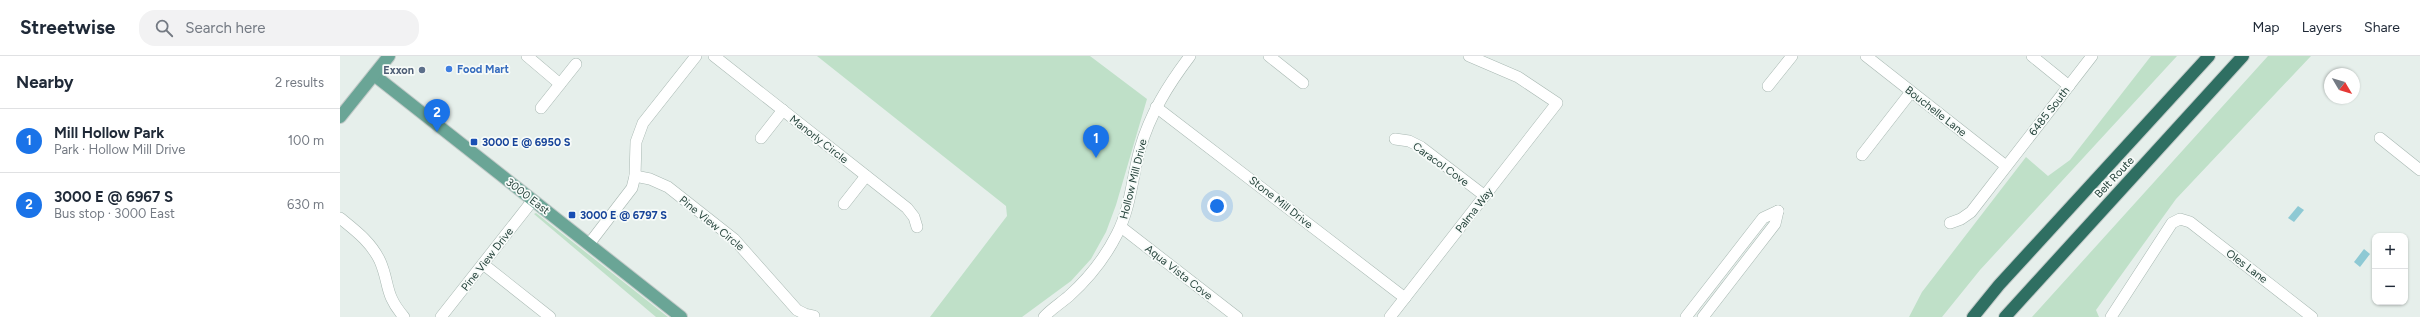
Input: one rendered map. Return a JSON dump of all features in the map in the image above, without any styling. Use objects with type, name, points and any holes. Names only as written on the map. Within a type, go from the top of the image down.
[{"type":"highway","name":"Belt Route","points":[[1973,317],[1999,285],[2209,56]]},
{"type":"highway","name":"Belt Route","points":[[2005,317],[2023,295],[2243,56]]},
{"type":"highway","points":[[2009,317],[2023,295]]},
{"type":"main road","points":[[340,117],[389,56]]},
{"type":"main road","name":"3000 East","points":[[374,75],[681,317]]},
{"type":"street","points":[[527,56],[560,84]]},
{"type":"street","points":[[589,244],[626,198],[632,188],[635,176],[636,142],[643,123],[696,56]]},
{"type":"street","name":"Manorly Circle","points":[[714,56],[907,208],[914,217],[917,227]]},
{"type":"street","name":"Hollow Mill Drive","points":[[1037,317],[1049,315],[1069,297],[1090,275],[1108,250],[1121,227],[1129,202],[1140,150],[1156,107],[1190,56]]},
{"type":"street","points":[[1269,56],[1303,83]]},
{"type":"street","name":"Palma Way","points":[[1390,317],[1557,103],[1518,77],[1469,56]]},
{"type":"street","points":[[1768,86],[1792,56]]},
{"type":"street","name":"Bouchelle Lane","points":[[1866,56],[2006,166]]},
{"type":"street","points":[[2032,56],[2069,86]]},
{"type":"street","name":"6485 South","points":[[1950,223],[1961,219],[1971,212],[2092,56]]},
{"type":"street","points":[[541,108],[576,64]]},
{"type":"street","points":[[1862,155],[1911,92]]},
{"type":"street","name":"Stone Mill Drive","points":[[1156,107],[1405,298]]},
{"type":"street","points":[[761,138],[783,110]]},
{"type":"street","points":[[2380,138],[2420,170]]},
{"type":"street","name":"Caracol Cove","points":[[1395,139],[1409,141],[1420,147],[1485,196]]},
{"type":"street","name":"Pine View Circle","points":[[635,176],[650,179],[668,187],[743,248],[797,310],[814,316]]},
{"type":"street","points":[[844,204],[866,176]]},
{"type":"street","name":"Pine View Drive","points":[[441,317],[533,200]]},
{"type":"street","points":[[1686,317],[1763,218],[1778,211],[1775,224],[1703,317]]},
{"type":"street","points":[[340,218],[363,237],[373,249],[380,262],[388,293],[404,317]]},
{"type":"street","name":"Oles Lane","points":[[2111,317],[2172,223],[2180,219],[2190,222],[2312,317]]},
{"type":"street","name":"Aqua Vista Cove","points":[[1121,227],[1237,317]]},
{"type":"street","points":[[483,264],[550,317]]},
{"type":"green space","points":[[817,56],[1090,56],[1147,99],[1116,205],[1106,232],[1091,259],[1071,281],[1022,317],[930,317],[1007,216],[1006,206]]},
{"type":"green space","points":[[2151,56],[2177,56],[1980,270],[1942,317],[1909,317],[1922,292],[2026,157],[2048,176],[2070,160]]},
{"type":"green space","points":[[2268,56],[2311,56],[2176,199],[2096,310],[2099,317],[2032,317]]},
{"type":"green space","points":[[536,213],[668,317],[656,317],[534,214]]},
{"type":"water","points":[[2298,206],[2304,210],[2294,222],[2288,218]]},
{"type":"water","points":[[2364,249],[2370,254],[2360,267],[2354,262]]},
{"type":"place","name":"Food Mart","points":[[449,69]]},
{"type":"place","name":"Exxon","points":[[422,70]]},
{"type":"place","name":"3000 E @ 6967 S","points":[[437,132]]},
{"type":"place","name":"3000 E @ 6950 S","points":[[474,142]]},
{"type":"place","name":"Mill Hollow Park","points":[[1096,158]]},
{"type":"place","name":"3000 E @ 6797 S","points":[[572,215]]}]
